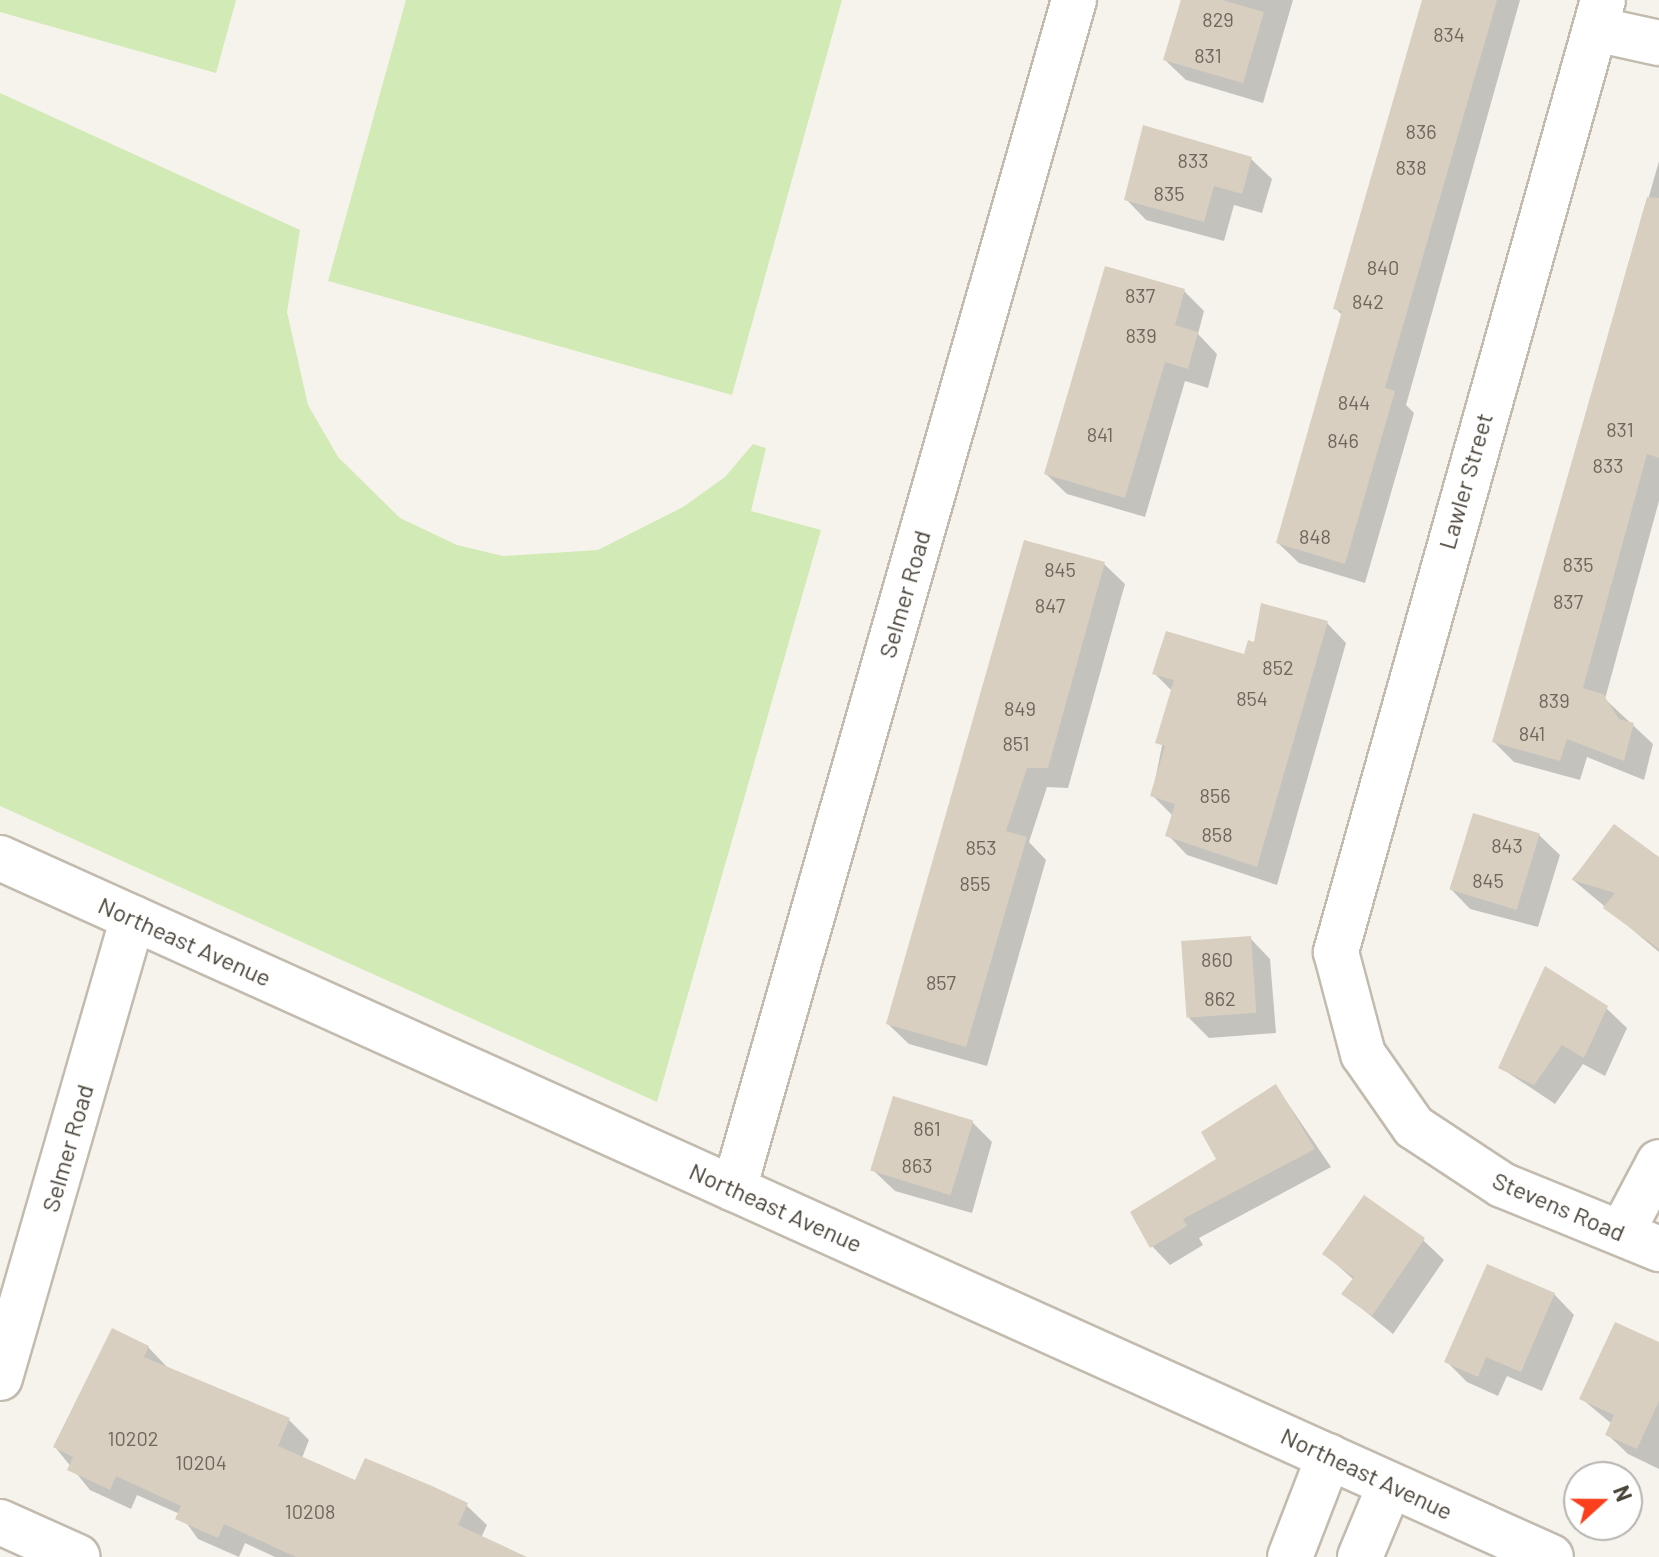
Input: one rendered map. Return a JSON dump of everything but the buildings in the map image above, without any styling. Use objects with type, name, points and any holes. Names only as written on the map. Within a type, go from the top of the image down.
[{"type":"street","name":"Selmer Road","points":[[734,1189],[1074,0]]},
{"type":"street","points":[[1599,14],[1659,43]]},
{"type":"street","name":"Lawler Street","points":[[1340,963],[1349,886],[1599,14]]},
{"type":"street","name":"Northeast Avenue","points":[[0,858],[1551,1557]]},
{"type":"street","name":"Selmer Road","points":[[0,1378],[133,918]]},
{"type":"street","name":"Stevens Road","points":[[1340,963],[1363,1054],[1414,1127],[1502,1185],[1640,1241]]},
{"type":"street","points":[[1640,1241],[1659,1162]]},
{"type":"street","points":[[1290,1557],[1329,1456]]},
{"type":"street","points":[[1360,1557],[1390,1485]]},
{"type":"street","points":[[0,1522],[78,1557]]},
{"type":"green space","points":[[0,0],[236,0],[216,73],[0,12]]},
{"type":"green space","points":[[406,0],[842,0],[732,395],[328,281]]},
{"type":"green space","points":[[0,93],[300,230],[287,312],[308,405],[338,457],[400,518],[457,545],[503,556],[598,550],[683,507],[725,477],[753,444],[766,448],[751,511],[821,530],[657,1102],[0,806]]}]
